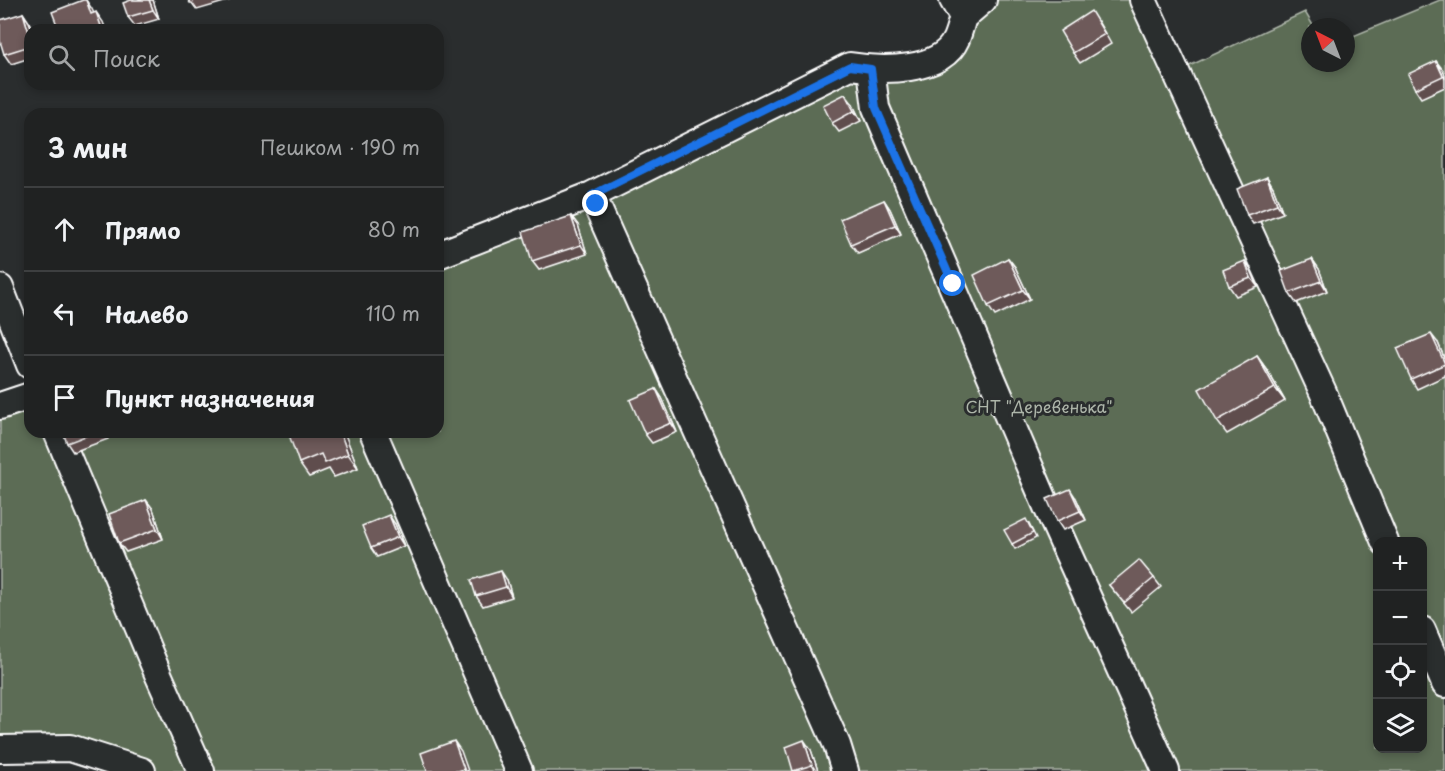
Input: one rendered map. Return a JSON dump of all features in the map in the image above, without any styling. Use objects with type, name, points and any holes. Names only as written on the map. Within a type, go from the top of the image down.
[{"type":"street","points":[[444,253],[592,195],[850,66],[871,69],[905,68],[938,59],[956,41],[958,8],[983,0]]},
{"type":"street","points":[[1143,0],[1323,392],[1383,537]]},
{"type":"street","points":[[871,69],[876,108],[1047,507],[1166,771]]},
{"type":"street","points":[[592,195],[837,745],[845,771]]},
{"type":"street","points":[[0,288],[24,350]]},
{"type":"street","points":[[0,406],[24,398]]},
{"type":"street","points":[[60,438],[201,771]]},
{"type":"street","points":[[376,438],[519,771]]},
{"type":"street","points":[[1427,642],[1445,684]]},
{"type":"street","points":[[0,749],[70,748],[142,771]]},
{"type":"green space","name":"СНТ \"Деревенька\"","points":[[983,0],[1143,0],[1185,68],[1305,12],[1309,18],[1301,18],[1301,72],[1355,72],[1355,35],[1440,0],[1445,0],[1445,300],[1443,301],[1445,306],[1445,771],[142,771],[0,749],[0,406],[24,398],[24,438],[444,438],[444,252],[850,66],[938,59]]},
{"type":"building","points":[[86,0],[91,14],[96,12],[100,24],[57,24],[52,12]]},
{"type":"building","points":[[131,0],[149,0],[153,10],[128,17],[123,3]]},
{"type":"building","points":[[1091,11],[1105,34],[1073,53],[1060,31]]},
{"type":"building","points":[[23,13],[26,24],[24,24],[24,48],[4,54],[0,41],[0,20]]},
{"type":"building","points":[[1436,61],[1443,76],[1415,89],[1408,74]]},
{"type":"building","points":[[845,94],[854,111],[832,123],[823,105]]},
{"type":"building","points":[[1267,177],[1277,204],[1247,215],[1237,189]]},
{"type":"building","points":[[884,200],[895,225],[851,244],[840,219]]},
{"type":"building","points":[[571,216],[581,245],[532,261],[523,232]]},
{"type":"building","points":[[1008,258],[1023,290],[988,306],[974,275]]},
{"type":"building","points":[[1312,259],[1321,281],[1289,293],[1281,271]]},
{"type":"building","points":[[1245,261],[1251,278],[1229,286],[1223,270]]},
{"type":"building","points":[[1431,334],[1445,364],[1411,379],[1397,348]]},
{"type":"building","points":[[1257,356],[1275,388],[1217,421],[1199,389]]},
{"type":"building","points":[[656,389],[671,423],[645,434],[630,400]]},
{"type":"building","points":[[65,438],[80,438],[67,443]]},
{"type":"building","points":[[290,438],[342,438],[348,454],[325,463],[321,454],[299,463]]},
{"type":"building","points":[[1070,489],[1080,511],[1057,521],[1047,499]]},
{"type":"building","points":[[146,500],[157,529],[119,543],[109,514]]},
{"type":"building","points":[[389,515],[398,537],[371,548],[362,526]]},
{"type":"building","points":[[1026,519],[1033,533],[1012,544],[1004,530]]},
{"type":"building","points":[[1139,560],[1154,578],[1124,603],[1109,585]]},
{"type":"building","points":[[501,571],[506,587],[476,596],[471,580]]},
{"type":"building","points":[[804,740],[812,765],[793,771],[786,747]]},
{"type":"building","points":[[454,741],[464,769],[427,771],[421,753]]},
{"type":"route","points":[[596,204],[592,195],[850,66],[871,69],[876,108],[953,284]]}]
